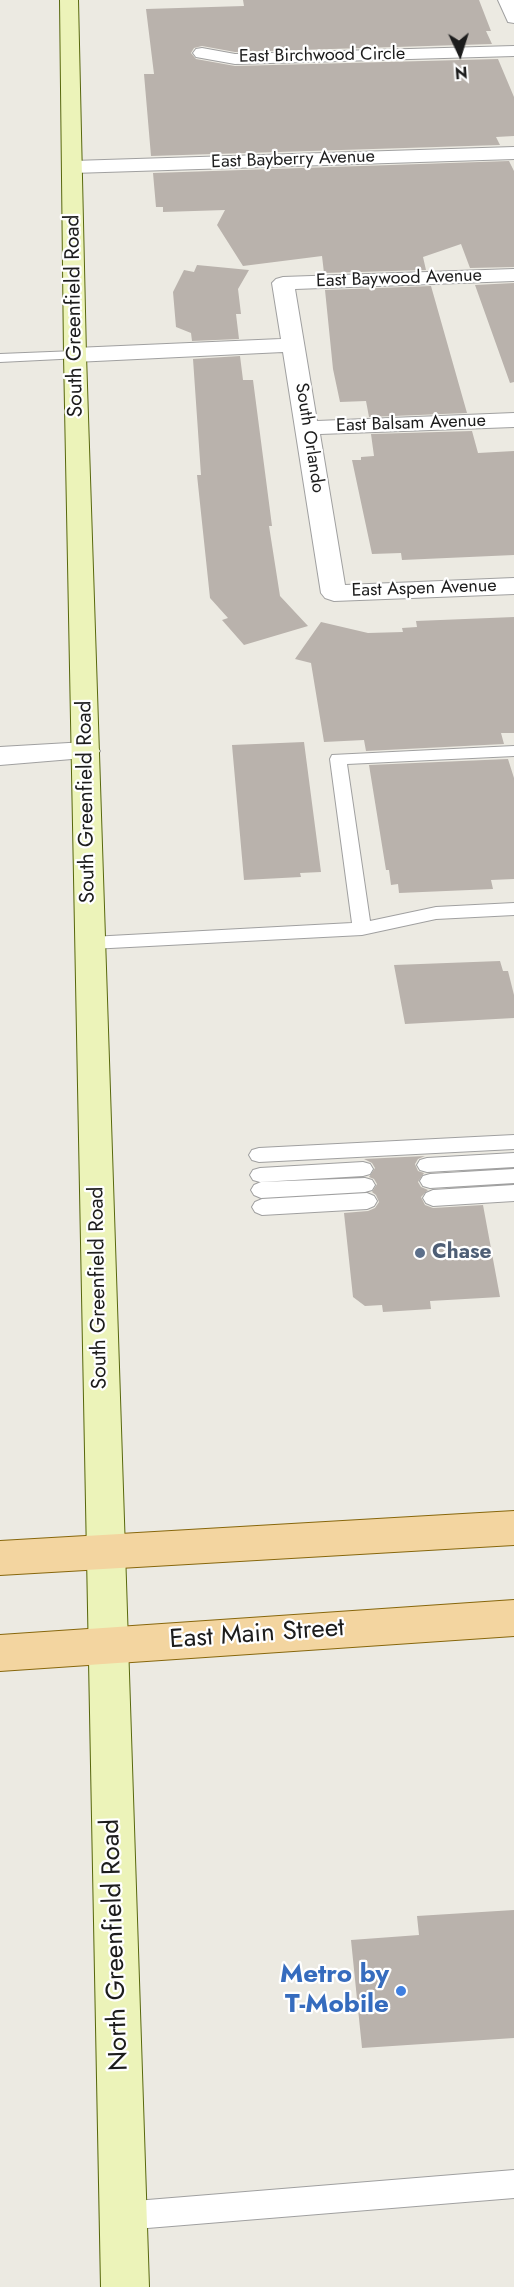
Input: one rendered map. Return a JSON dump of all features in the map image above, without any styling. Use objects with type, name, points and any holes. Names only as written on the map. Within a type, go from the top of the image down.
[{"type":"main road","name":"South Greenfield Road","points":[[69,0],[75,355],[107,1604]]},
{"type":"main road","points":[[0,1558],[514,1528]]},
{"type":"main road","name":"North Greenfield Road","points":[[107,1604],[125,2287]]},
{"type":"main road","name":"East Main Street","points":[[0,1653],[514,1618]]},
{"type":"street","points":[[507,0],[514,18]]},
{"type":"street","name":"East Birchwood Circle","points":[[202,53],[235,59],[514,51]]},
{"type":"street","name":"East Bayberry Avenue","points":[[73,167],[514,153]]},
{"type":"street","name":"East Baywood Avenue","points":[[284,283],[514,275]]},
{"type":"street","name":"South Orlando","points":[[284,283],[334,593]]},
{"type":"street","points":[[75,355],[294,345]]},
{"type":"street","name":"East Balsam Avenue","points":[[308,428],[514,420]]},
{"type":"street","name":"East Aspen Avenue","points":[[334,593],[514,586]]},
{"type":"street","points":[[0,756],[86,751]]},
{"type":"lane","points":[[0,358],[75,355]]},
{"type":"lane","points":[[362,929],[338,759],[514,751]]},
{"type":"lane","points":[[91,943],[362,929],[436,913],[514,909]]},
{"type":"lane","points":[[261,1182],[514,1142]]},
{"type":"lane","points":[[430,1181],[514,1160]]},
{"type":"lane","points":[[430,1181],[514,1176]]},
{"type":"lane","points":[[430,1181],[514,1193]]},
{"type":"lane","points":[[261,1182],[365,1185],[261,1182]]},
{"type":"lane","points":[[123,2216],[514,2184]]},
{"type":"building","points":[[243,0],[479,0],[491,31],[486,31],[492,44],[235,52],[202,46],[194,48],[191,53],[196,59],[235,66],[498,59],[514,97],[514,136],[496,137],[500,145],[151,156],[144,74],[154,74],[146,9],[244,6]]},
{"type":"building","points":[[509,161],[514,171],[514,267],[470,268],[461,244],[423,257],[426,270],[324,273],[322,256],[243,266],[217,225],[225,210],[163,212],[163,207],[156,207],[153,173]]},
{"type":"building","points":[[197,265],[249,270],[238,289],[241,314],[236,314],[239,339],[192,341],[191,333],[176,327],[173,292],[184,270],[194,272]]},
{"type":"building","points":[[514,283],[514,382],[510,383],[475,285]]},
{"type":"building","points":[[431,286],[467,413],[369,417],[366,401],[340,402],[333,369],[325,290]]},
{"type":"building","points":[[240,356],[243,380],[253,380],[272,526],[269,526],[280,596],[308,626],[244,645],[222,620],[228,618],[210,598],[197,475],[201,475],[193,359]]},
{"type":"building","points":[[472,431],[478,453],[514,451],[514,555],[402,560],[401,553],[372,554],[352,460],[374,456],[371,434]]},
{"type":"building","points":[[514,617],[514,733],[501,733],[504,744],[366,751],[364,740],[324,742],[311,663],[295,659],[321,622],[368,633],[403,632],[402,628],[417,627],[416,621]]},
{"type":"building","points":[[304,742],[321,872],[300,873],[301,877],[244,880],[232,745]]},
{"type":"building","points":[[508,759],[514,778],[514,879],[491,880],[493,889],[399,893],[398,884],[391,885],[389,870],[386,870],[369,765]]},
{"type":"building","points":[[500,961],[503,971],[508,971],[514,995],[514,1018],[405,1024],[394,965]]},
{"type":"building","name":"Chase","points":[[425,1156],[418,1159],[415,1164],[418,1171],[424,1173],[418,1182],[421,1187],[428,1190],[421,1197],[425,1205],[433,1208],[483,1205],[500,1297],[430,1301],[431,1309],[383,1312],[382,1305],[365,1306],[353,1297],[344,1213],[368,1211],[375,1208],[379,1202],[372,1192],[377,1184],[369,1177],[375,1168],[372,1163],[364,1159]]},
{"type":"building","points":[[514,1910],[514,2038],[362,2048],[351,1940],[419,1935],[417,1916]]},
{"type":"place","name":"Chase","points":[[420,1253]]},
{"type":"place","name":"Metro by T-Mobile","points":[[401,1991]]}]
